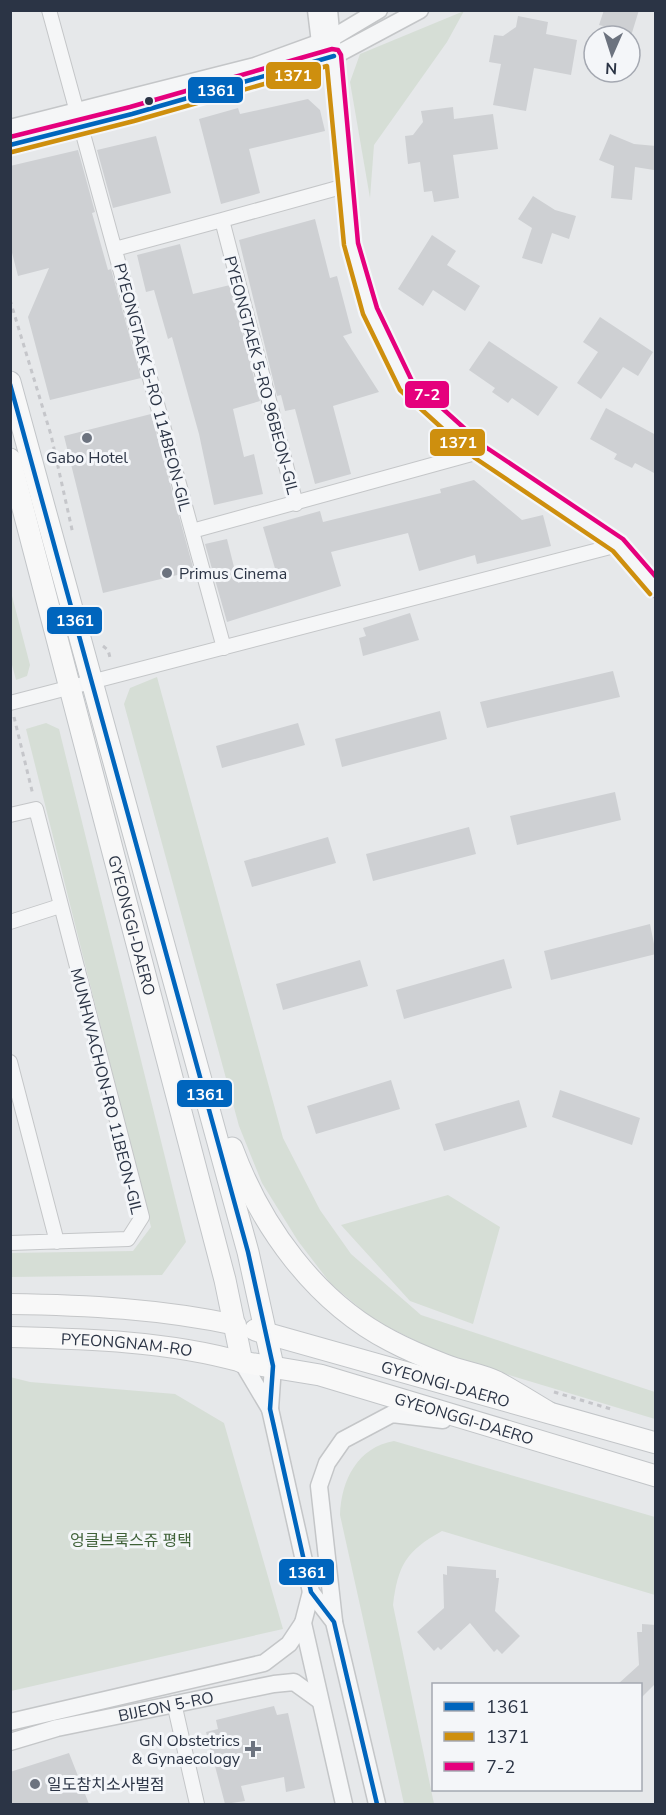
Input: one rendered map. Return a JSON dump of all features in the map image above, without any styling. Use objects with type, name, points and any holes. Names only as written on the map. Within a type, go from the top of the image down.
[{"type":"main road","name":"GYEONGGI-DAERO","points":[[10,382],[236,1325],[242,1362],[320,1375],[656,1476]]},
{"type":"main road","name":"GYEONGGI-DAERO","points":[[10,459],[198,1068],[248,1252],[273,1366]]},
{"type":"main road","points":[[198,1068],[241,1171],[276,1233],[307,1276],[340,1308],[389,1340],[445,1365],[495,1382],[548,1412]]},
{"type":"main road","name":"PYEONGNAM-RO","points":[[10,1304],[92,1306],[189,1315],[236,1325]]},
{"type":"main road","name":"GYEONGI-DAERO","points":[[236,1325],[656,1443]]},
{"type":"main road","name":"PYEONGNAM-RO","points":[[10,1337],[85,1339],[188,1350],[211,1353],[242,1362]]},
{"type":"street","name":"PYEONGTAEK 5-RO 114BEON-GIL","points":[[50,10],[78,120],[116,249],[224,648]]},
{"type":"street","points":[[316,10],[327,49],[351,244],[370,311],[406,386],[479,452],[618,545],[656,589]]},
{"type":"street","points":[[327,49],[328,10]]},
{"type":"street","points":[[327,49],[379,10]]},
{"type":"street","points":[[10,145],[78,120],[327,49],[420,10]]},
{"type":"street","points":[[10,128],[78,120]]},
{"type":"street","points":[[116,249],[345,186]]},
{"type":"street","name":"PYEONGTAEK 5-RO 96BEON-GIL","points":[[222,220],[296,504],[479,452]]},
{"type":"street","points":[[192,531],[296,504]]},
{"type":"street","points":[[12,710],[81,685],[618,545]]},
{"type":"street","points":[[10,815],[36,809]]},
{"type":"street","name":"MUNHWACHON-RO 11BEON-GIL","points":[[10,1243],[128,1239],[142,1217],[36,809]]},
{"type":"street","points":[[10,922],[60,906]]},
{"type":"street","points":[[10,1062],[57,1242]]},
{"type":"street","points":[[242,1362],[270,1409]]},
{"type":"street","points":[[273,1366],[270,1409],[310,1592],[303,1623],[344,1804]]},
{"type":"street","points":[[377,1804],[334,1622],[319,1485],[327,1463],[343,1440],[392,1414],[503,1430]]},
{"type":"street","points":[[310,1592],[334,1622]]},
{"type":"street","name":"BIJEON 5-RO","points":[[10,1722],[264,1663],[289,1644],[303,1623]]},
{"type":"street","name":"BIJEON 5-RO","points":[[10,1742],[57,1728],[294,1682],[319,1700]]},
{"type":"street","points":[[174,1704],[197,1804]]},
{"type":"path","points":[[10,300],[51,435],[74,538]]},
{"type":"path","points":[[97,641],[108,650],[115,676]]},
{"type":"path","points":[[12,710],[36,809]]},
{"type":"path","points":[[550,1390],[624,1413]]},
{"type":"green space","points":[[464,11],[447,42],[374,145],[370,198],[350,82],[360,54]]},
{"type":"green space","points":[[11,592],[30,665],[27,676],[16,680],[11,661]]},
{"type":"green space","points":[[157,677],[283,1138],[320,1210],[351,1254],[421,1315],[655,1392],[655,1419],[449,1357],[374,1320],[331,1284],[298,1241],[262,1183],[239,1126],[124,704],[130,688]]},
{"type":"green space","points":[[46,723],[59,729],[186,1242],[162,1275],[11,1277],[10,1253],[133,1251],[151,1227],[26,729]]},
{"type":"green space","points":[[448,1195],[500,1227],[473,1324],[410,1301],[341,1225]]},
{"type":"green space","name":"엉클브룩스쥬 평택","points":[[10,1377],[30,1382],[175,1394],[224,1423],[283,1629],[11,1691]]},
{"type":"green space","points":[[394,1441],[655,1517],[655,1595],[442,1531],[412,1553],[401,1569],[393,1605],[434,1804],[404,1804],[340,1515],[344,1490],[354,1467],[371,1450],[381,1444]]},
{"type":"building","points":[[604,10],[639,10],[635,24],[599,24]]},
{"type":"building","points":[[518,16],[548,22],[546,34],[577,40],[571,75],[534,68],[526,111],[493,105],[501,64],[489,62],[494,35],[503,36],[516,27]]},
{"type":"building","points":[[308,99],[320,110],[325,131],[249,149],[260,193],[221,204],[199,119],[238,108],[240,114]]},
{"type":"building","points":[[453,107],[454,119],[493,114],[498,149],[453,155],[459,198],[434,202],[432,191],[424,192],[420,162],[408,164],[405,136],[413,135],[423,122],[421,111]]},
{"type":"building","points":[[610,134],[634,144],[656,146],[654,170],[635,167],[632,200],[611,198],[614,166],[599,160]]},
{"type":"building","points":[[156,136],[171,193],[113,208],[97,150]]},
{"type":"building","points":[[78,150],[95,212],[92,213],[108,270],[111,269],[141,378],[50,400],[28,317],[49,268],[18,276],[10,245],[10,166]]},
{"type":"building","points":[[533,196],[555,210],[576,216],[569,239],[552,233],[542,264],[522,258],[532,228],[518,219]]},
{"type":"building","points":[[315,219],[330,278],[337,276],[352,333],[343,336],[379,392],[333,406],[351,474],[315,484],[295,409],[285,411],[281,395],[277,396],[239,240]]},
{"type":"building","points":[[432,235],[456,251],[447,265],[480,286],[465,311],[433,290],[423,306],[398,289]]},
{"type":"building","points":[[180,244],[193,294],[230,285],[260,401],[233,409],[244,457],[254,454],[263,494],[214,505],[199,434],[172,337],[168,339],[154,290],[146,292],[137,255]]},
{"type":"building","points":[[600,317],[653,352],[638,376],[623,367],[601,399],[577,383],[598,352],[583,342]]},
{"type":"building","points":[[489,341],[558,387],[538,416],[512,398],[508,403],[492,392],[495,388],[469,370]]},
{"type":"building","points":[[606,408],[656,435],[656,474],[635,463],[632,468],[614,459],[617,454],[590,439]]},
{"type":"building","points":[[151,414],[194,571],[103,593],[64,436]]},
{"type":"building","points":[[474,480],[522,520],[543,515],[551,546],[477,564],[475,555],[419,571],[408,533],[331,552],[341,586],[227,622],[205,544],[227,539],[238,583],[276,572],[263,527],[320,511],[323,522],[441,493],[440,489]]},
{"type":"building","points":[[410,613],[419,640],[363,656],[359,638],[366,636],[363,628]]},
{"type":"building","points":[[613,671],[620,697],[487,728],[480,702]]},
{"type":"building","points":[[440,711],[447,739],[342,767],[335,739]]},
{"type":"building","points":[[298,723],[305,745],[222,768],[216,746]]},
{"type":"building","points":[[615,792],[621,820],[517,845],[510,816]]},
{"type":"building","points":[[469,827],[476,854],[373,881],[366,854]]},
{"type":"building","points":[[328,837],[336,863],[252,887],[244,861]]},
{"type":"building","points":[[650,924],[656,954],[551,980],[544,951]]},
{"type":"building","points":[[504,959],[512,988],[404,1019],[396,990]]},
{"type":"building","points":[[360,960],[368,986],[283,1010],[276,984]]},
{"type":"building","points":[[391,1080],[400,1109],[316,1134],[307,1106]]},
{"type":"building","points":[[560,1090],[640,1118],[632,1145],[552,1117]]},
{"type":"building","points":[[519,1100],[527,1127],[444,1151],[435,1124]]},
{"type":"building","points":[[447,1566],[496,1570],[496,1578],[499,1578],[495,1611],[520,1636],[502,1654],[497,1649],[494,1652],[470,1623],[441,1650],[438,1647],[434,1651],[417,1632],[444,1608],[443,1574],[447,1575]]},
{"type":"building","points":[[642,1624],[656,1625],[656,1683],[642,1697],[642,1683],[619,1683],[639,1665],[637,1632],[642,1632]]},
{"type":"building","points":[[274,1706],[277,1715],[288,1713],[305,1788],[286,1792],[284,1777],[241,1786],[245,1801],[225,1804],[206,1732],[218,1729],[216,1720]]},
{"type":"building","points":[[69,1753],[89,1804],[10,1804],[10,1772]]},
{"type":"transit line","name":"7-2","points":[[10,137],[130,107],[332,49],[338,50],[341,55],[358,243],[377,308],[412,381],[484,446],[623,539],[656,577]]},
{"type":"transit line","name":"1361","points":[[10,145],[132,114],[334,56]]},
{"type":"transit line","name":"1371","points":[[12,152],[134,121],[327,66],[344,245],[363,314],[400,390],[475,458],[613,551],[650,594]]},
{"type":"transit line","name":"1361","points":[[10,384],[248,1252],[273,1366],[270,1409],[311,1592],[334,1622],[377,1804]]},
{"type":"place","name":"Gabo Hotel","points":[[87,438]]},
{"type":"place","name":"Primus Cinema","points":[[167,573]]},
{"type":"place","name":"GN Obstetrics & Gynaecology","points":[[253,1749]]},
{"type":"place","name":"일도참치소사벌점","points":[[35,1784]]}]
